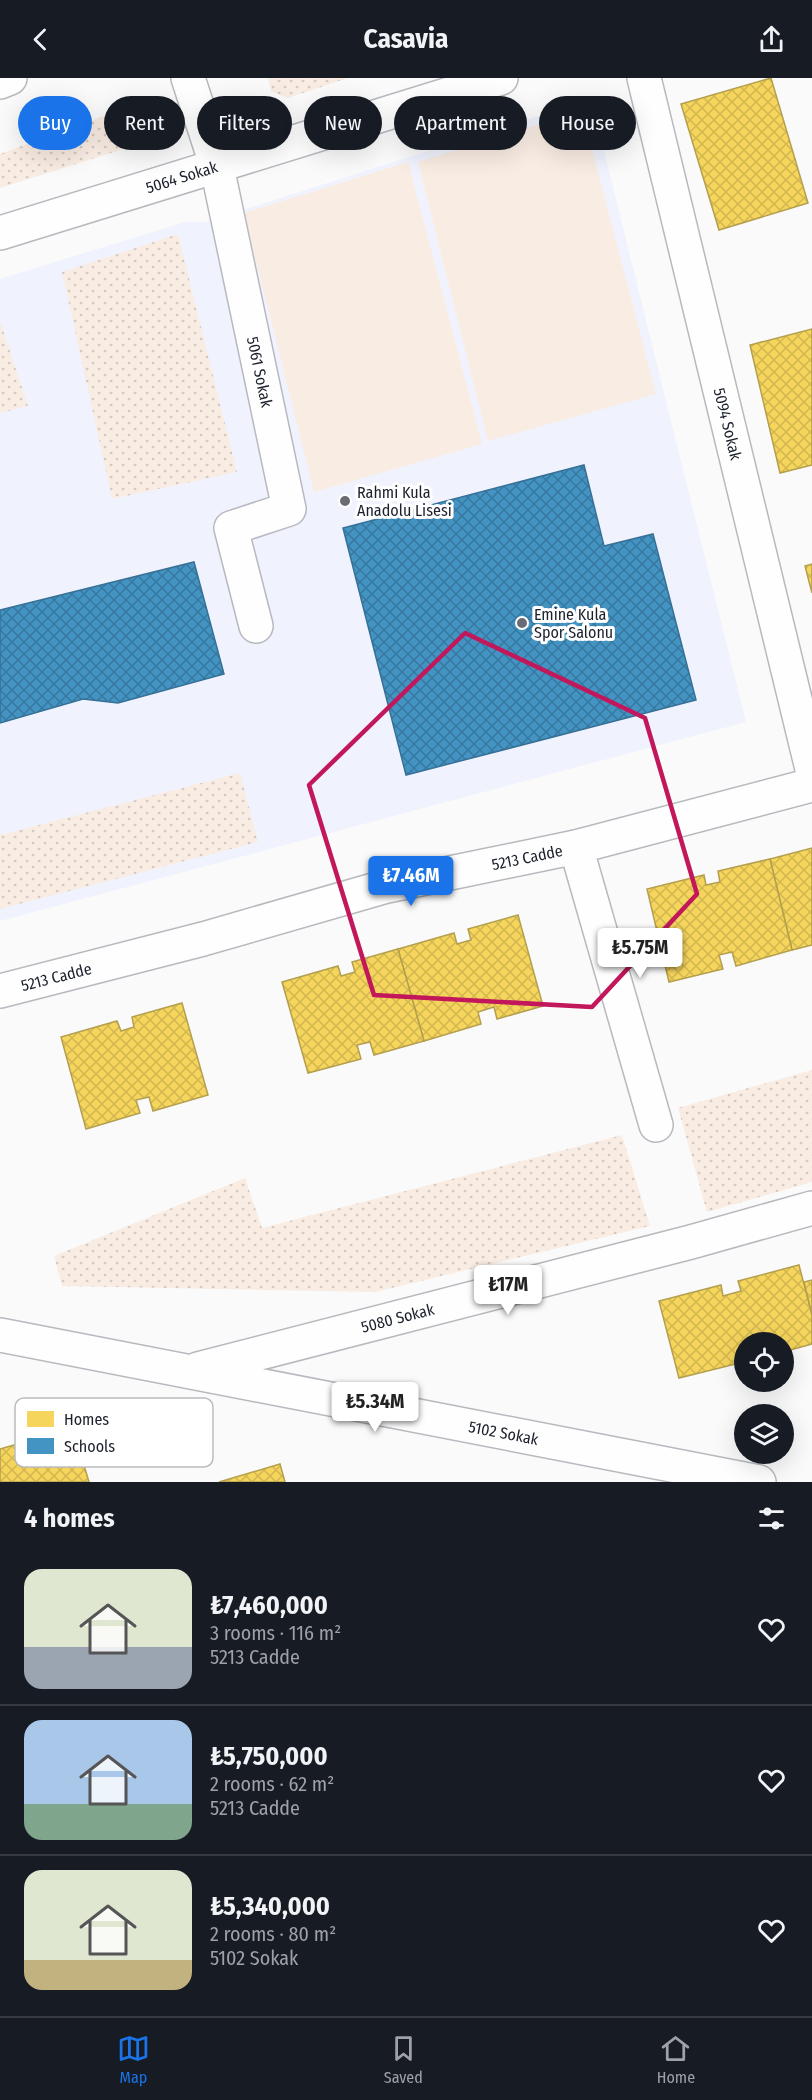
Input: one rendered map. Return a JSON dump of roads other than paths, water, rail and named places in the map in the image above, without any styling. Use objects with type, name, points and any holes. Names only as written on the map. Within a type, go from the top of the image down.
[{"type":"main road","points":[[0,82],[10,78]]},
{"type":"main road","name":"5061 Sokak","points":[[188,78],[217,167],[289,509],[231,528],[256,626]]},
{"type":"main road","name":"5064 Sokak","points":[[0,233],[501,78]]},
{"type":"main road","name":"5094 Sokak","points":[[644,78],[812,769]]},
{"type":"main road","name":"5213 Cadde","points":[[0,991],[203,939],[387,886],[576,847],[812,785]]},
{"type":"main road","points":[[576,847],[656,1125]]},
{"type":"main road","name":"5080 Sokak","points":[[190,1371],[668,1248],[812,1208]]},
{"type":"main road","name":"5102 Sokak","points":[[0,1335],[759,1482]]},
{"type":"place","name":"Rahmi Kula Anadolu Lisesi","points":[[345,501]]},
{"type":"place","name":"Emine Kula Spor Salonu","points":[[522,623]]}]
